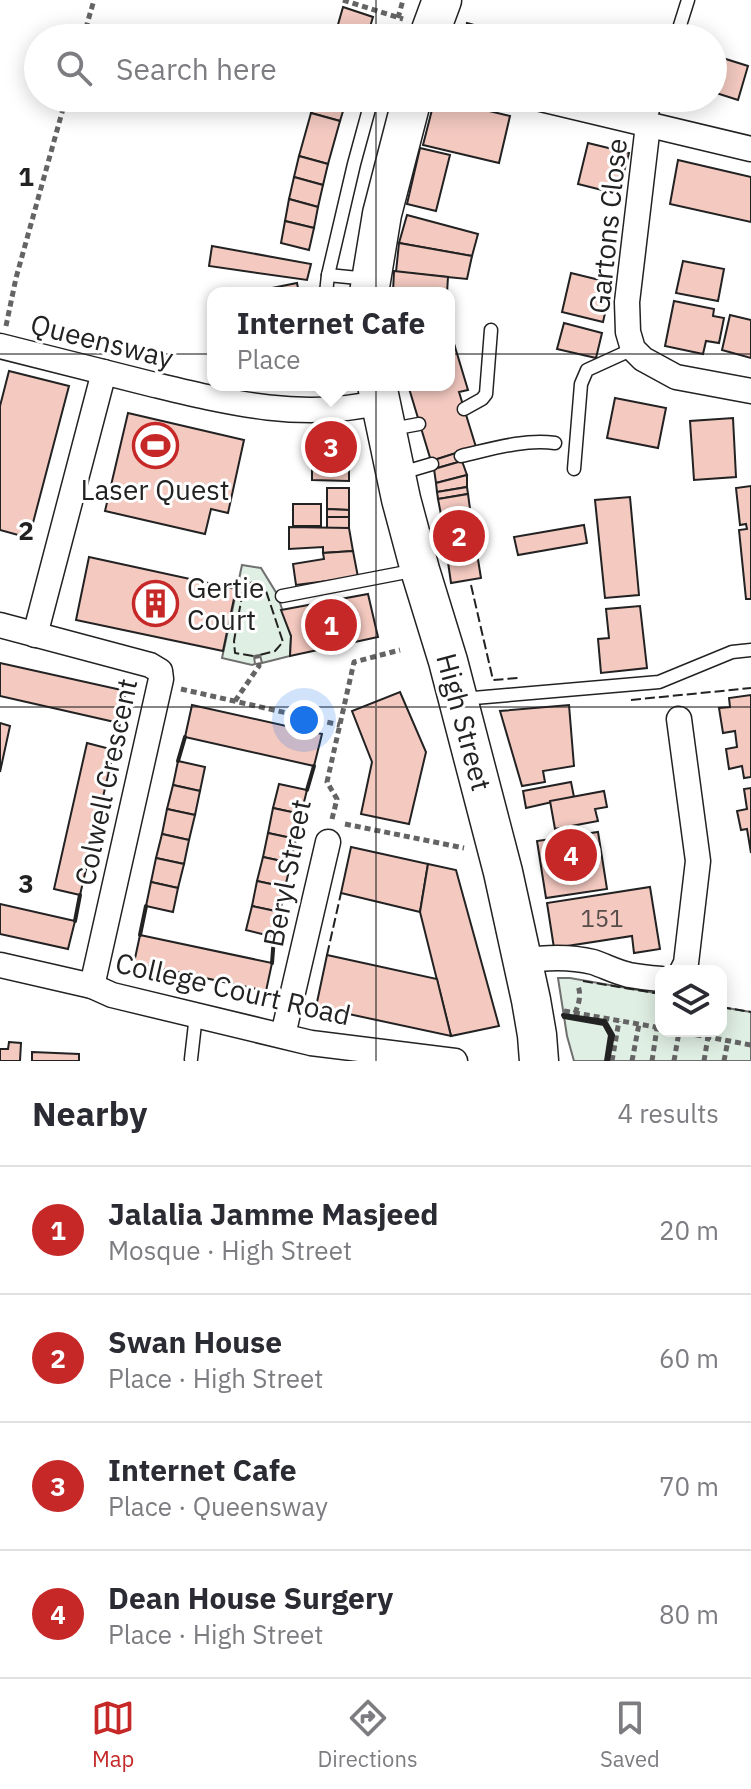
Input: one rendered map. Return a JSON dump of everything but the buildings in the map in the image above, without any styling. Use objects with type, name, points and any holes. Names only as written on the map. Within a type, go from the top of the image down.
[{"type":"main road","points":[[370,286],[382,214],[408,112]]},
{"type":"main road","name":"High Street","points":[[390,410],[395,475],[491,821],[536,1026],[539,1061]]},
{"type":"street","points":[[595,112],[751,149]]},
{"type":"street","name":"Gartons Close","points":[[648,125],[627,302],[628,332],[633,349],[643,359],[676,377],[751,391]]},
{"type":"street","name":"Queensway","points":[[1,346],[227,402],[309,411],[390,410]]},
{"type":"street","points":[[0,625],[35,635],[104,372]]},
{"type":"street","name":"Colwell Crescent","points":[[35,635],[150,665],[160,671],[160,684],[92,986]]},
{"type":"street","points":[[679,719],[698,861],[685,965]]},
{"type":"street","name":"Beryl Street","points":[[283,1035],[330,832]]},
{"type":"street","points":[[522,961],[546,957],[569,958],[655,978]]},
{"type":"street","name":"College Court Road","points":[[0,965],[311,1043],[455,1061]]},
{"type":"lane","points":[[680,24],[688,0]]},
{"type":"lane","points":[[327,287],[368,112]]},
{"type":"lane","points":[[648,125],[652,112]]},
{"type":"lane","points":[[328,275],[370,286]]},
{"type":"lane","points":[[464,409],[486,394],[491,330]]},
{"type":"lane","points":[[574,469],[581,384],[587,370],[633,349]]},
{"type":"lane","points":[[333,391],[334,411]]},
{"type":"lane","points":[[461,456],[516,444],[538,441],[555,443]]},
{"type":"lane","points":[[395,475],[432,464]]},
{"type":"lane","points":[[282,596],[420,570]]},
{"type":"lane","points":[[458,699],[659,682],[732,652],[751,650]]},
{"type":"lane","points":[[191,1059],[196,1015]]},
{"type":"path","points":[[87,24],[94,0]]},
{"type":"path","points":[[343,0],[428,20]]},
{"type":"path","points":[[1,346],[16,278],[62,112]]},
{"type":"path","name":"Beryl Street","points":[[330,832],[337,799],[327,782],[354,662],[400,650]]},
{"type":"path","points":[[235,701],[259,666],[257,655]]},
{"type":"path","points":[[160,684],[340,725]]},
{"type":"path","points":[[330,832],[464,849]]},
{"type":"path","points":[[571,981],[579,986],[575,1013]]},
{"type":"path","points":[[557,1013],[563,1011],[655,1027]]},
{"type":"path","points":[[612,1061],[619,1021]]},
{"type":"path","points":[[632,1061],[639,1024]]},
{"type":"path","points":[[652,1061],[657,1037]]},
{"type":"path","points":[[674,1061],[677,1037]]},
{"type":"path","points":[[704,1061],[708,1037],[751,1045]]},
{"type":"path","points":[[724,1061],[728,1040]]},
{"type":"green space","points":[[242,565],[261,568],[277,594],[291,636],[290,656],[262,663],[260,655],[254,656],[255,664],[252,665],[222,658]]},
{"type":"green space","points":[[558,978],[655,993],[655,1037],[727,1037],[727,1008],[751,1012],[751,1061],[574,1061]]},
{"type":"fence","points":[[253,656],[235,653],[234,641],[243,590],[252,582],[266,591],[283,642],[275,651],[260,655]]},
{"type":"fence","points":[[471,585],[493,680],[518,678]]},
{"type":"fence","points":[[631,700],[751,688]]},
{"type":"fence","points":[[327,955],[341,893]]},
{"type":"fence","points":[[583,981],[655,993]]},
{"type":"fence","points":[[727,1008],[751,1012]]},
{"type":"wall","points":[[114,750],[119,723]]},
{"type":"wall","points":[[178,761],[185,737]]},
{"type":"wall","points":[[307,790],[314,766]]},
{"type":"wall","points":[[75,921],[80,895]]},
{"type":"wall","points":[[140,935],[146,906]]},
{"type":"wall","points":[[272,963],[274,937]]},
{"type":"wall","points":[[606,1061],[610,1035],[604,1024],[563,1015],[605,1021],[613,1035],[608,1061]]},
{"type":"place","name":"Laser Quest","points":[[155,445]]},
{"type":"place","name":"Internet Cafe","points":[[331,447]]},
{"type":"place","name":"Swan House","points":[[459,536]]},
{"type":"place","name":"Gertie Court","points":[[156,604]]},
{"type":"place","name":"Jalalia Jamme Masjeed","points":[[331,625]]},
{"type":"place","name":"Dean House Surgery","points":[[571,855]]}]
